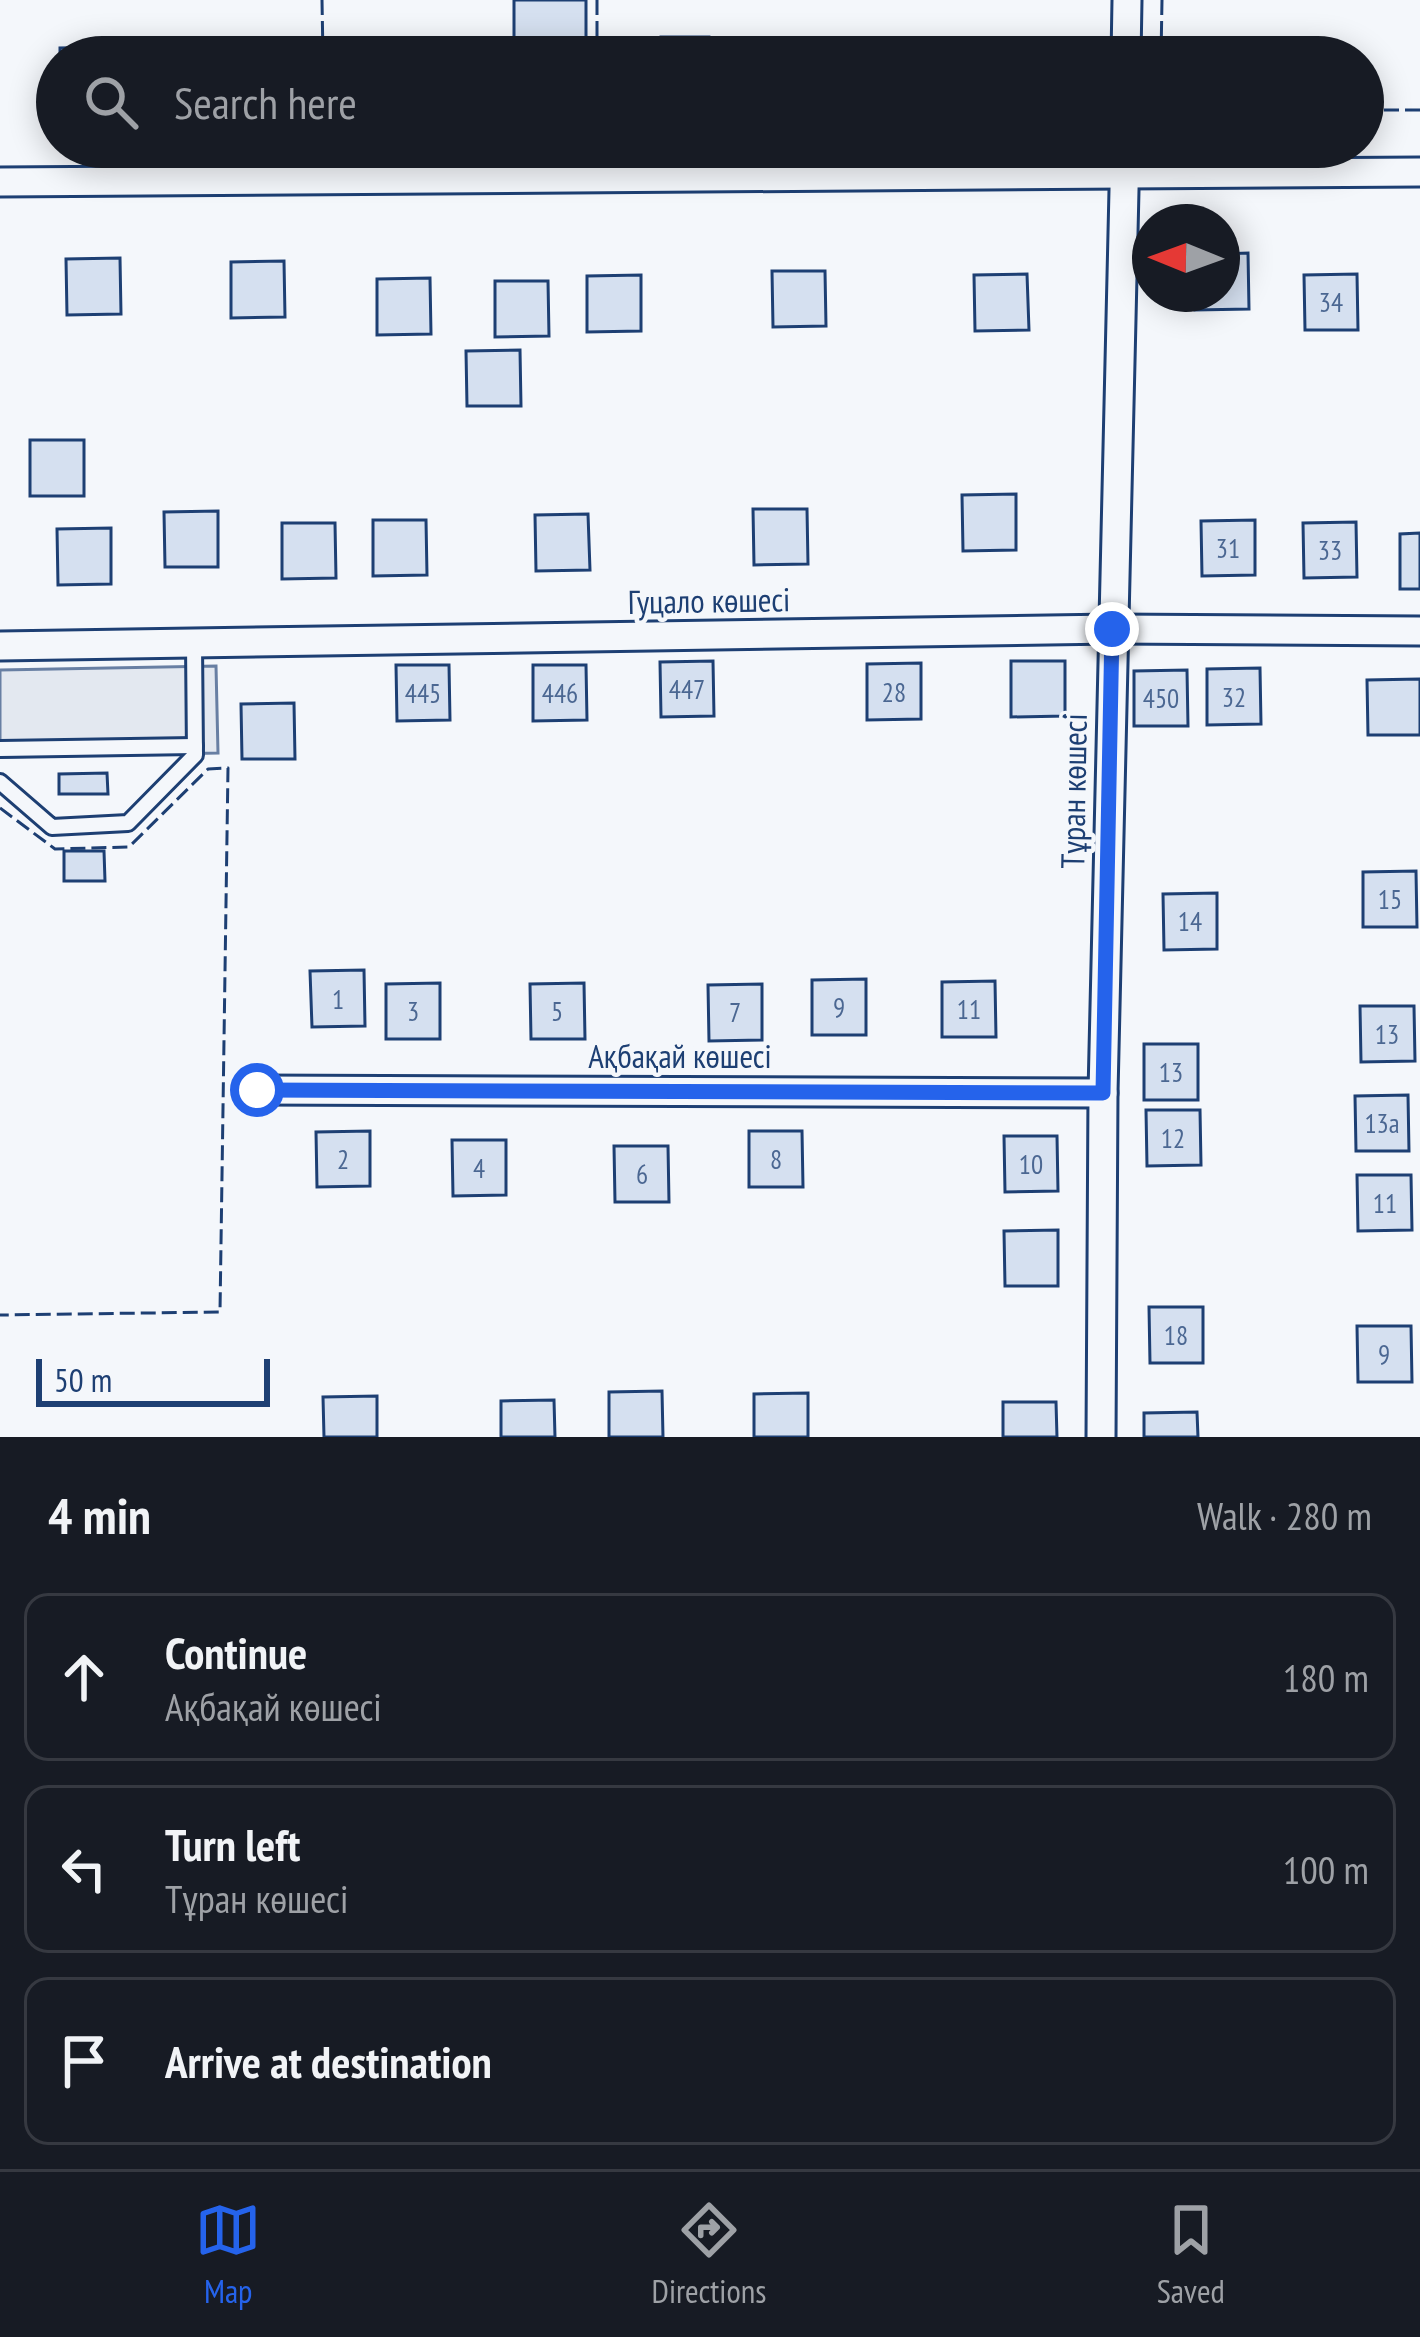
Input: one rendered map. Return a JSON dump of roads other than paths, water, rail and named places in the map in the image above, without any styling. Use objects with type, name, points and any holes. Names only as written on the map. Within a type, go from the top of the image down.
[{"type":"street","points":[[1126,0],[1126,36]]},
{"type":"street","points":[[0,182],[716,168]]},
{"type":"street","name":"Тұран көшесі","points":[[1101,1437],[1103,1093],[1125,168]]},
{"type":"street","points":[[1322,168],[1420,172]]},
{"type":"street","name":"Гуцало көшесі","points":[[0,646],[1112,629],[1420,631]]},
{"type":"street","name":"Ақбақай көшесі","points":[[257,1090],[1103,1093]]},
{"type":"lane","points":[[0,782],[52,827],[128,823],[195,755],[194,644]]},
{"type":"lane","points":[[0,749],[195,746]]}]
